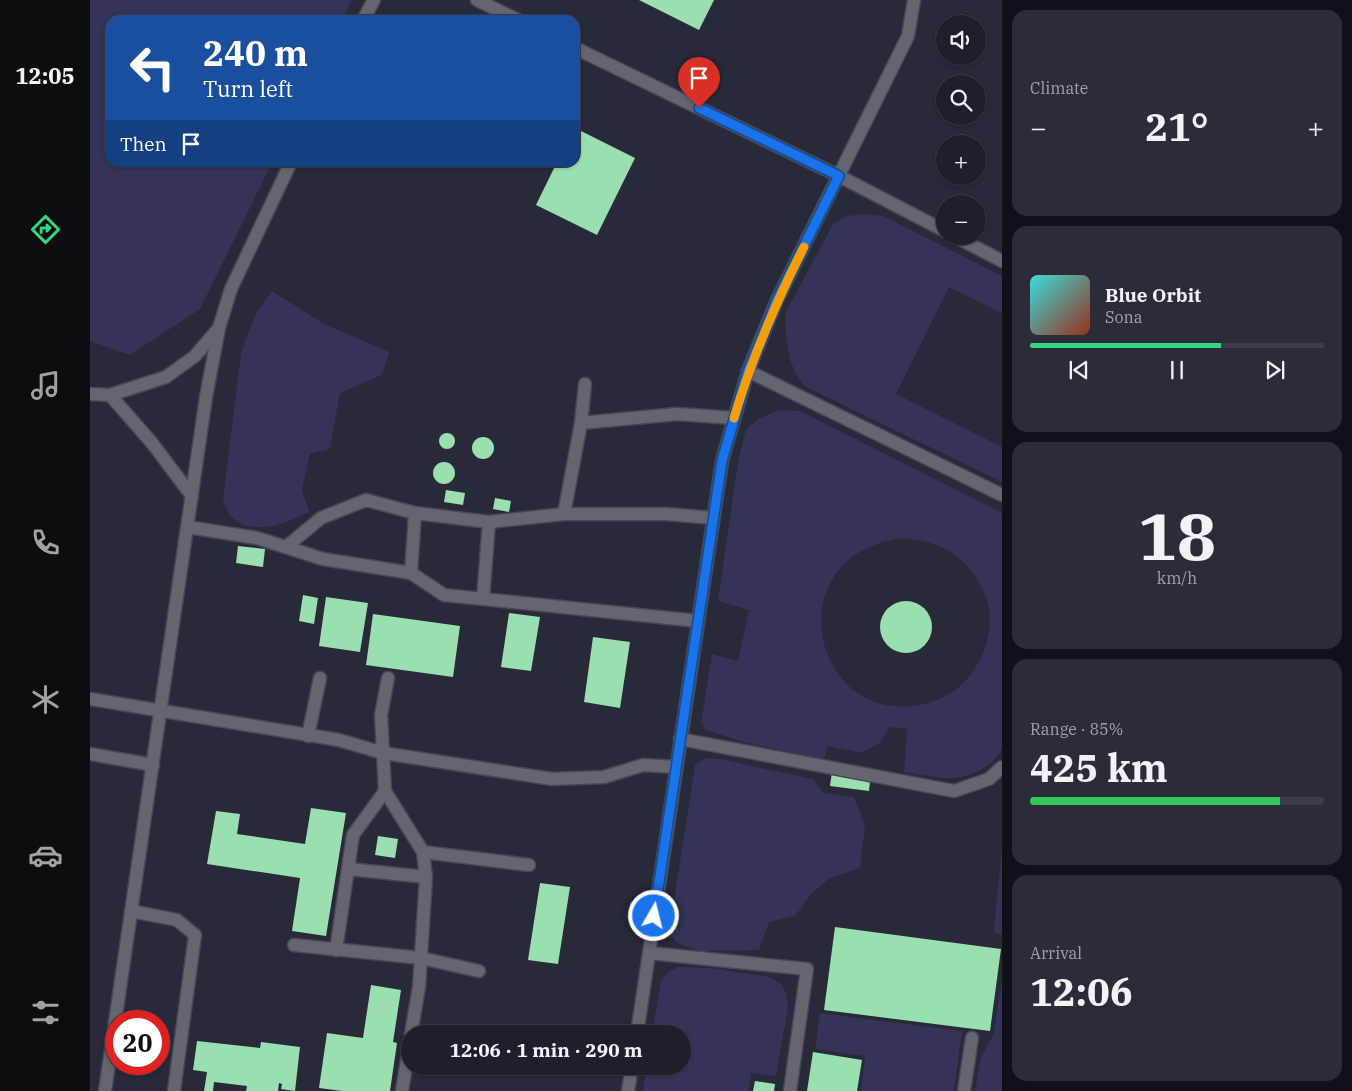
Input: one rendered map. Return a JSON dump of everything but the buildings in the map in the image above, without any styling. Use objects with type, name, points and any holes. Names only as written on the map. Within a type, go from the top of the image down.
[{"type":"lane","points":[[366,15],[374,0]]},
{"type":"lane","points":[[477,0],[508,15]]},
{"type":"lane","points":[[638,1025],[722,461],[748,371],[777,300],[908,36],[914,0]]},
{"type":"lane","points":[[580,50],[839,176],[936,226]]},
{"type":"lane","points":[[105,1091],[206,397],[219,328],[231,289],[289,167]]},
{"type":"lane","points":[[971,245],[1002,261]]},
{"type":"lane","points":[[90,394],[110,395],[166,377],[195,356],[219,328]]},
{"type":"lane","points":[[748,371],[1002,495]]},
{"type":"lane","points":[[564,514],[581,423],[585,384]]},
{"type":"lane","points":[[110,395],[152,443],[192,496]]},
{"type":"lane","points":[[581,423],[677,414],[734,418]]},
{"type":"lane","points":[[286,547],[320,518],[366,500],[415,513],[489,522],[564,514],[666,514],[713,518]]},
{"type":"lane","points":[[411,573],[415,513]]},
{"type":"lane","points":[[483,599],[489,522]]},
{"type":"lane","points":[[188,527],[258,538],[324,559],[411,573],[444,595],[698,622]]},
{"type":"lane","points":[[308,736],[320,678]]},
{"type":"lane","points":[[388,678],[382,715],[385,791],[423,852],[426,877],[419,987],[413,1025]]},
{"type":"lane","points":[[90,699],[339,740],[383,753],[552,779],[604,777],[643,765],[676,767]]},
{"type":"lane","points":[[680,739],[954,791],[989,779],[1002,767]]},
{"type":"lane","points":[[90,754],[153,765]]},
{"type":"lane","points":[[336,950],[353,835],[385,791]]},
{"type":"lane","points":[[423,852],[529,865]]},
{"type":"lane","points":[[348,869],[426,877]]},
{"type":"lane","points":[[131,911],[177,920],[195,934],[174,1091]]},
{"type":"lane","points":[[294,945],[421,958],[479,971]]},
{"type":"lane","points":[[649,953],[807,969],[790,1091]]},
{"type":"lane","points":[[964,1091],[972,1038]]},
{"type":"lane","points":[[402,1091],[405,1075]]},
{"type":"lane","points":[[628,1091],[631,1075]]},
{"type":"shaded area","points":[[90,0],[352,0],[344,15],[105,15],[105,167],[270,167],[200,309],[130,355],[90,341]]},
{"type":"shaded area","points":[[865,214],[883,216],[936,243],[936,245],[941,245],[1002,276],[1002,313],[949,287],[896,394],[1002,447],[1002,482],[806,387],[798,378],[790,360],[785,314],[833,224],[847,216]]},
{"type":"shaded area","points":[[272,291],[324,324],[389,352],[382,375],[340,393],[330,449],[310,454],[302,490],[309,512],[298,518],[272,526],[259,527],[247,526],[237,521],[228,513],[223,499],[241,353],[256,313]]},
{"type":"shaded area","points":[[779,410],[800,411],[1002,513],[1002,749],[992,761],[979,771],[956,778],[904,772],[907,729],[890,727],[880,743],[861,753],[828,746],[824,759],[747,743],[706,730],[701,723],[712,654],[738,661],[749,610],[718,601],[738,462],[746,429],[760,418]],"holes":[[[902,538],[930,543],[954,554],[964,562],[980,583],[989,607],[988,638],[976,667],[965,681],[948,695],[919,705],[882,704],[853,689],[833,665],[822,635],[823,603],[836,574],[862,551]]]},
{"type":"shaded area","points":[[706,758],[720,759],[813,779],[823,793],[854,797],[865,826],[860,868],[830,878],[812,893],[795,916],[769,922],[759,950],[699,951],[677,943],[669,933],[695,765]]},
{"type":"shaded area","points":[[1002,846],[1002,935],[994,932]]},
{"type":"shaded area","points":[[678,967],[711,968],[770,977],[782,985],[788,1008],[776,1076],[751,1073],[749,1091],[643,1091],[646,1075],[691,1075],[691,1025],[654,1025],[661,981],[668,972]]},
{"type":"shaded area","points":[[1002,980],[1002,1091],[975,1091],[981,1057],[993,1036]]},
{"type":"shaded area","points":[[820,1013],[962,1031],[954,1091],[861,1091],[865,1056],[815,1049]]},
{"type":"slow traffic","points":[[734,418],[748,371],[777,300],[804,247]]},
{"type":"route","points":[[654,916],[722,461],[748,371],[777,300],[839,176],[699,108]]}]
